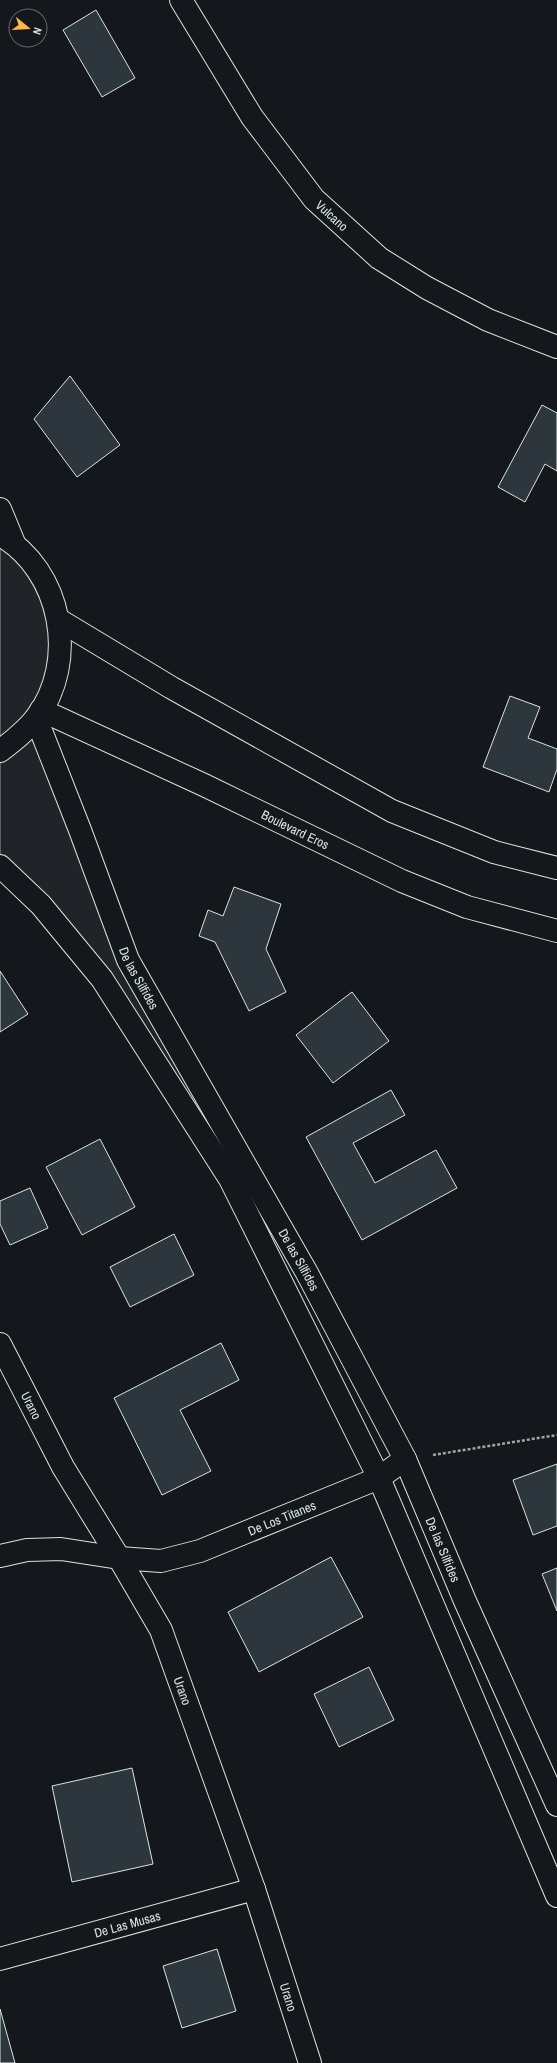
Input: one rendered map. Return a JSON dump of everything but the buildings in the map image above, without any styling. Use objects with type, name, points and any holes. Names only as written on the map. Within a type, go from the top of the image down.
[{"type":"street","name":"Vulcano","points":[[181,0],[252,117],[314,199],[379,258],[427,288],[488,320],[557,347]]},
{"type":"street","points":[[0,509],[7,539],[34,565],[50,591],[59,620],[60,643],[58,666],[52,689],[39,714],[17,738],[0,751]]},
{"type":"street","points":[[59,620],[172,688],[392,811],[494,852],[557,868]]},
{"type":"street","name":"Boulevard Eros","points":[[39,714],[204,785],[402,881],[467,907],[557,931]]},
{"type":"street","name":"De las Sílfides","points":[[39,714],[128,960],[307,1272],[405,1459],[465,1601],[557,1805]]},
{"type":"street","name":"De las Sílfides","points":[[0,866],[41,905],[102,979],[230,1179],[379,1478],[557,1896]]},
{"type":"street","name":"Urano","points":[[0,1344],[63,1467],[161,1630],[254,1889],[310,2063]]},
{"type":"street","name":"De Los Titanes","points":[[0,1556],[27,1550],[61,1549],[119,1558],[161,1560],[200,1551],[379,1478],[405,1459]]},
{"type":"street","name":"De Las Musas","points":[[0,1959],[254,1889]]},
{"type":"path","points":[[405,1459],[557,1435]]},
{"type":"shaded area","points":[[0,509],[59,620],[36,718],[178,1050],[230,1179],[102,979],[0,866]]}]
